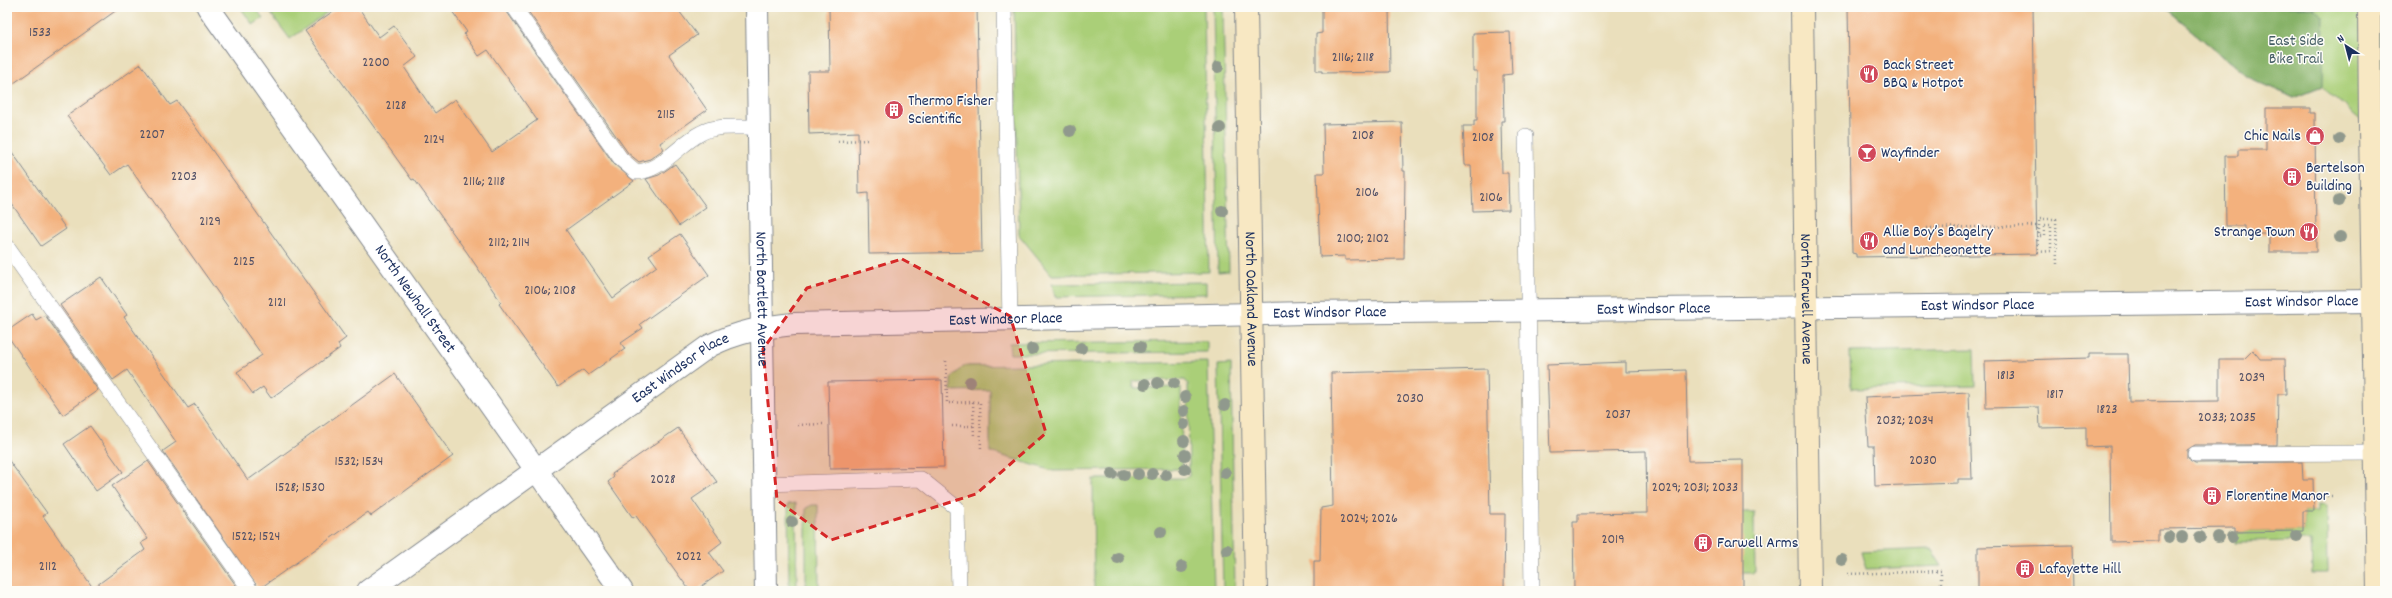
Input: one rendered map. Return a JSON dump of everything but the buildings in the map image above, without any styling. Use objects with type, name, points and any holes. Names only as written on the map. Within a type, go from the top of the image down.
[{"type":"main road","name":"North Oakland Avenue","points":[[1246,7],[1250,316],[1256,591]]},
{"type":"main road","name":"North Farwell Avenue","points":[[1802,7],[1810,591]]},
{"type":"main road","points":[[2369,7],[2378,591]]},
{"type":"street","name":"North Newhall Street","points":[[208,7],[622,591]]},
{"type":"street","name":"North Bartlett Avenue","points":[[757,7],[766,591]]},
{"type":"street","name":"East Windsor Place","points":[[368,591],[535,469],[709,346],[734,334],[762,327],[794,324],[1250,316],[1306,313],[1528,312],[1805,307],[2374,301]]},
{"type":"lane","points":[[514,7],[621,159],[636,172],[645,172],[657,166],[701,133],[711,129],[759,127]]},
{"type":"lane","points":[[1004,7],[1010,320]]},
{"type":"lane","points":[[1526,136],[1532,591]]},
{"type":"lane","points":[[7,246],[251,591]]},
{"type":"lane","points":[[2195,454],[2377,453]]},
{"type":"lane","points":[[765,484],[921,480],[957,508],[960,591]]},
{"type":"path","points":[[838,141],[867,140]]},
{"type":"path","points":[[1927,228],[2037,226],[2038,252],[2051,251],[2051,225],[2044,225],[2044,236],[2039,236],[2039,219],[2056,219],[2057,265]]},
{"type":"path","points":[[946,361],[948,403],[980,402],[981,450]]},
{"type":"path","points":[[973,402],[974,438]]},
{"type":"path","points":[[798,424],[825,424]]},
{"type":"path","points":[[952,426],[974,426]]},
{"type":"path","points":[[2319,496],[2332,496]]},
{"type":"path","points":[[1848,574],[1941,570],[1941,591]]},
{"type":"highlighted area","points":[[902,259],[1010,316],[1046,433],[976,494],[831,540],[777,500],[763,349],[807,288]]},
{"type":"green space","points":[[240,7],[255,7],[263,18],[253,25]]},
{"type":"green space","points":[[266,7],[335,7],[290,39]]},
{"type":"green space","points":[[1014,7],[1204,7],[1209,272],[1052,275],[1019,235]]},
{"type":"green space","points":[[1213,7],[1223,7],[1229,271],[1218,272]]},
{"type":"green space","name":"East Side Bike Trail","points":[[2163,7],[2385,7],[2385,141],[2322,87],[2294,98],[2248,77]]},
{"type":"green space","points":[[2163,7],[2312,7],[2323,16],[2322,87],[2294,98],[2248,77]]},
{"type":"green space","points":[[1206,282],[1206,294],[1055,297],[1052,284]]},
{"type":"green space","points":[[1207,341],[1207,352],[1010,354],[1009,343]]},
{"type":"green space","points":[[1974,349],[1975,386],[1851,389],[1850,352]]},
{"type":"green space","points":[[1208,362],[1214,591],[1094,591],[1093,479],[1184,478],[1189,476],[1188,384],[1185,380],[1133,381],[1134,388],[1181,387],[1182,469],[1053,471],[990,452],[990,390],[951,391],[951,379],[963,366]]},
{"type":"green space","points":[[1231,364],[1235,591],[1223,591],[1218,365]]},
{"type":"green space","points":[[796,503],[797,591],[789,591],[788,504]]},
{"type":"green space","points":[[2318,504],[2327,505],[2328,573],[2312,573],[2311,541],[2235,542],[2235,533],[2240,532],[2303,531],[2303,511],[2318,511]]},
{"type":"green space","points":[[812,505],[818,505],[819,591],[806,591],[806,508]]},
{"type":"green space","points":[[1742,512],[1754,512],[1755,573],[1742,573]]},
{"type":"green space","points":[[1931,549],[1942,566],[1866,569],[1861,552]]},
{"type":"place","name":"Back Street BBQ & Hotpot","points":[[1869,74]]},
{"type":"place","name":"Thermo Fisher Scientific","points":[[894,110]]},
{"type":"place","name":"Chic Nails","points":[[2315,136]]},
{"type":"place","name":"Wayfinder","points":[[1867,153]]},
{"type":"place","name":"Bertelson Building","points":[[2292,177]]},
{"type":"place","name":"Strange Town","points":[[2309,232]]},
{"type":"place","name":"Allie Boy’s Bagelry and Luncheonette","points":[[1869,241]]},
{"type":"place","name":"Florentine Manor","points":[[2212,496]]},
{"type":"place","name":"Farwell Arms","points":[[1703,543]]},
{"type":"place","name":"Lafayette Hill","points":[[2025,569]]}]
